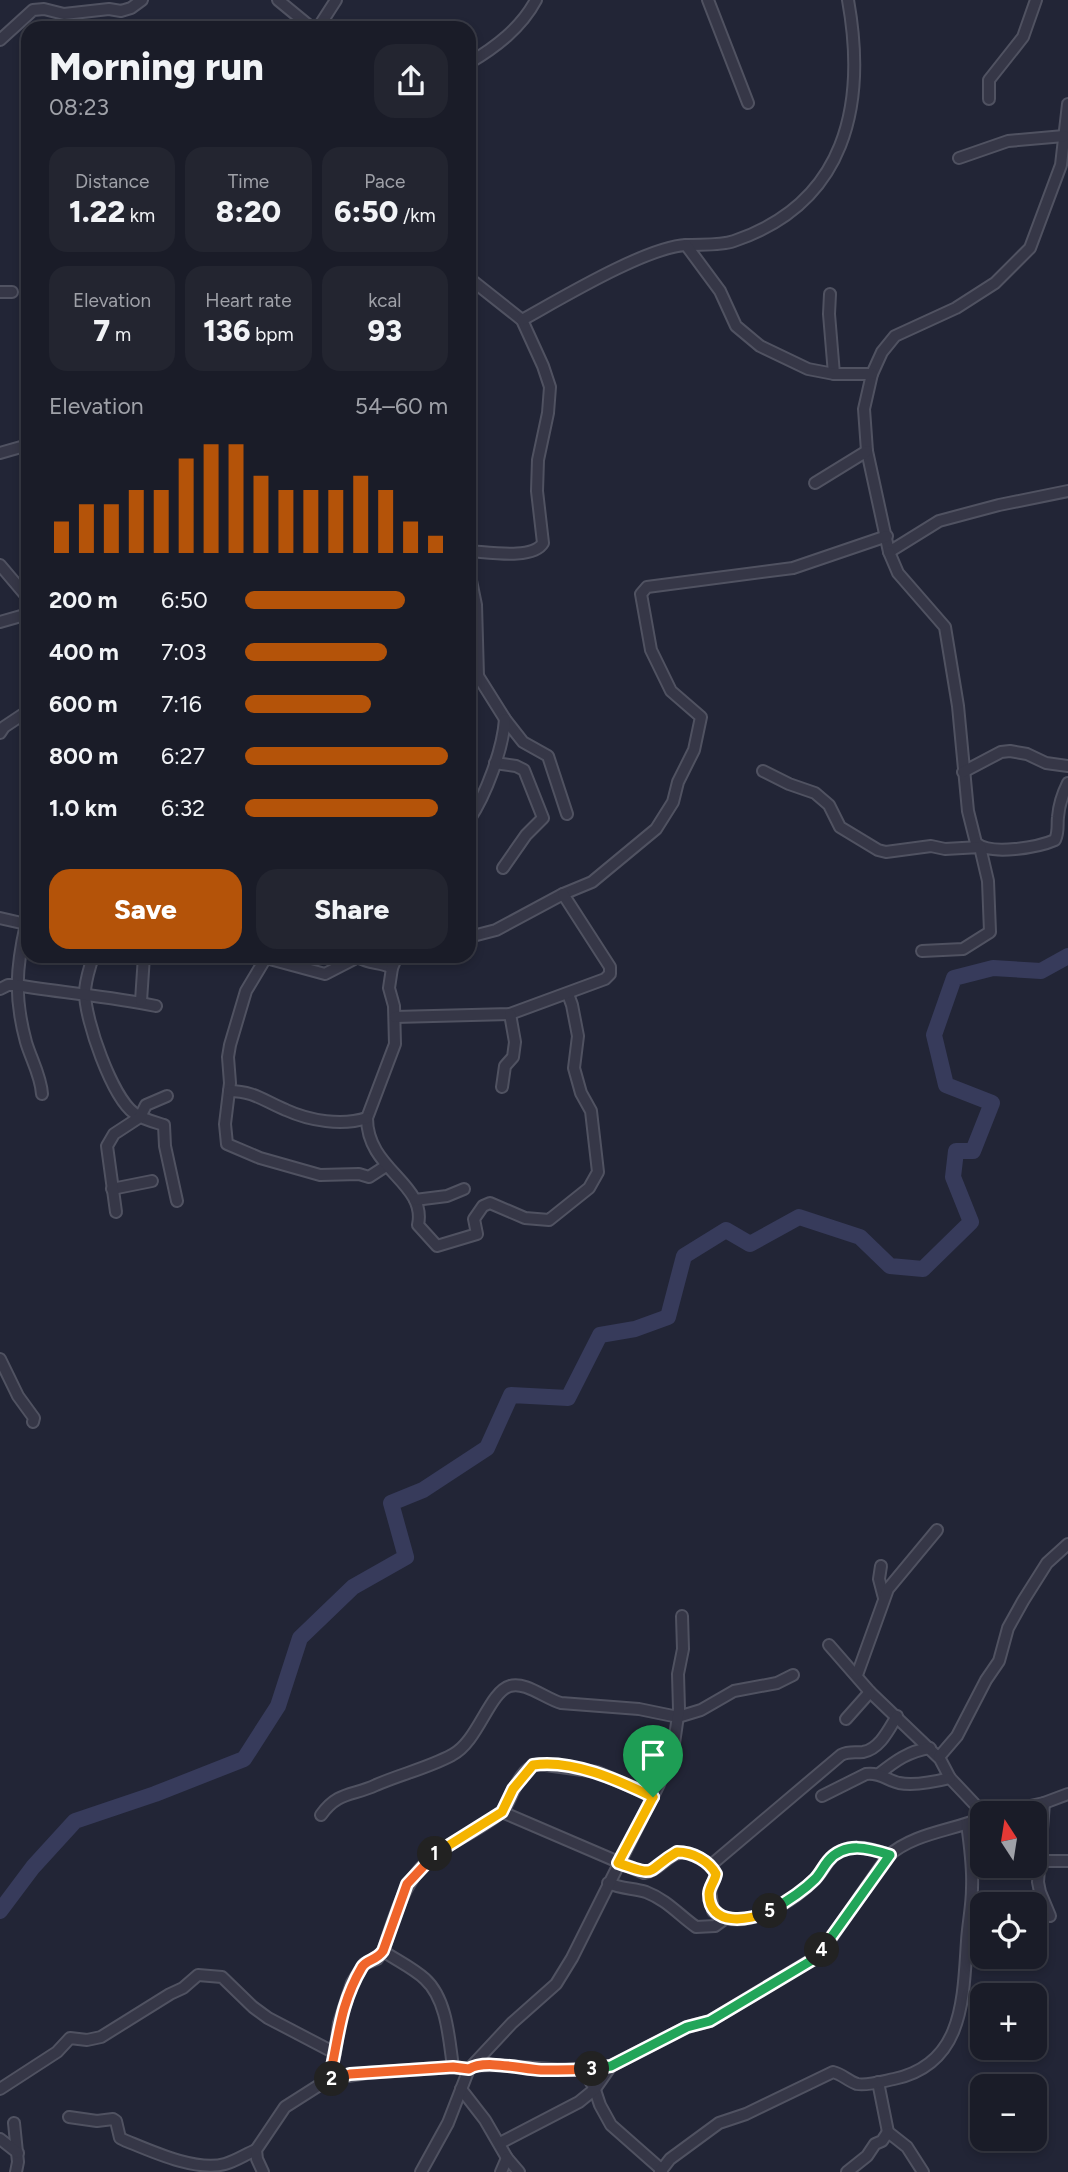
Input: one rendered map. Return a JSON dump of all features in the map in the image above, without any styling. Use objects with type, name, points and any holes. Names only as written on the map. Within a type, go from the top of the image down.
[{"type":"street","points":[[0,40],[38,8],[65,14],[109,9],[121,11],[142,0]]},
{"type":"street","points":[[278,0],[304,21]]},
{"type":"street","points":[[322,21],[335,0]]},
{"type":"street","points":[[476,58],[506,37],[536,0]]},
{"type":"street","points":[[708,0],[748,103]]},
{"type":"street","points":[[522,320],[671,246],[732,242],[776,222],[808,199],[828,171],[841,146],[855,90],[848,0]]},
{"type":"street","points":[[989,99],[989,80],[1023,37],[1036,0]]},
{"type":"street","points":[[922,951],[963,949],[990,932],[988,881],[968,811],[958,706],[945,627],[898,573],[889,552],[867,451],[864,409],[872,374],[882,352],[895,336],[956,308],[995,284],[1030,248],[1061,165],[1068,104]]},
{"type":"street","points":[[959,158],[1008,141],[1064,136]]},
{"type":"street","points":[[686,245],[720,291],[736,327],[760,346],[808,369],[834,374],[872,374]]},
{"type":"street","points":[[476,284],[522,320],[550,387],[547,420],[538,460],[537,491],[543,543],[539,550],[528,554],[476,551]]},
{"type":"street","points":[[830,294],[834,374]]},
{"type":"street","points":[[0,453],[21,448]]},
{"type":"street","points":[[815,483],[867,451]]},
{"type":"street","points":[[889,552],[939,521],[1068,491]]},
{"type":"street","points":[[476,935],[496,930],[600,876],[656,829],[674,802],[678,782],[695,743],[701,717],[671,691],[651,650],[641,594],[647,587],[793,568],[887,536]]},
{"type":"street","points":[[0,565],[21,590]]},
{"type":"street","points":[[0,622],[21,616]]},
{"type":"street","points":[[476,679],[523,742],[548,756],[567,814]]},
{"type":"street","points":[[0,733],[21,716]]},
{"type":"street","points":[[476,811],[504,735],[505,719]]},
{"type":"street","points":[[963,772],[1001,752],[1010,751],[1027,754],[1046,763],[1068,766]]},
{"type":"street","points":[[495,762],[524,770],[543,818],[526,835],[502,868]]},
{"type":"street","points":[[763,771],[815,793],[829,805],[840,827],[886,852],[931,846],[946,849],[1012,849],[1055,840],[1063,793],[1068,783]]},
{"type":"street","points":[[395,1017],[510,1014],[604,979],[610,974],[610,967],[563,894]]},
{"type":"street","points":[[0,918],[21,923]]},
{"type":"street","points":[[21,954],[16,985],[26,1040],[42,1094]]},
{"type":"street","points":[[91,963],[85,995],[91,1026],[111,1081],[123,1102],[140,1117],[164,1125],[177,1201]]},
{"type":"street","points":[[141,1001],[144,963]]},
{"type":"street","points":[[262,963],[246,991],[228,1057],[226,1140],[230,1146],[260,1158],[320,1175],[359,1174],[369,1177],[386,1166]]},
{"type":"street","points":[[285,963],[320,974],[345,963]]},
{"type":"street","points":[[378,963],[392,968]]},
{"type":"street","points":[[394,963],[389,988],[395,1017],[395,1044],[367,1118],[369,1139],[386,1166],[402,1180],[415,1200],[421,1214],[418,1225],[437,1246],[477,1234],[474,1219],[486,1204],[490,1203],[532,1220],[549,1220],[594,1181],[598,1163],[593,1141],[593,1123],[574,1068],[578,1036],[568,994]]},
{"type":"street","points":[[0,989],[16,985],[141,1001],[156,1006]]},
{"type":"street","points":[[502,1087],[505,1066],[513,1058],[515,1042],[510,1014]]},
{"type":"street","points":[[229,1091],[253,1094],[284,1110],[308,1117],[349,1122],[367,1118]]},
{"type":"street","points":[[116,1212],[107,1146],[109,1139],[140,1117],[151,1101],[167,1096]]},
{"type":"street","points":[[112,1189],[152,1181]]},
{"type":"street","points":[[415,1200],[447,1196],[464,1188]]},
{"type":"street","points":[[0,1359],[18,1396],[34,1418],[33,1422]]},
{"type":"street","points":[[857,1675],[877,1625],[884,1598],[937,1530]]},
{"type":"street","points":[[879,1774],[905,1755],[916,1750],[934,1753],[957,1736],[999,1661],[1008,1629],[1023,1601],[1047,1563],[1068,1544]]},
{"type":"street","points":[[881,1566],[879,1580],[884,1598]]},
{"type":"street","points":[[421,2172],[448,2123],[471,2068],[512,2024],[556,1984],[572,1958],[653,1797],[673,1750],[678,1717],[682,1616]]},
{"type":"street","points":[[829,1645],[870,1692],[934,1753],[950,1778],[972,1801]]},
{"type":"street","points":[[321,1815],[328,1805],[340,1796],[375,1786],[453,1755],[467,1742],[496,1697],[507,1687],[523,1686],[561,1703],[639,1709],[678,1717],[702,1710],[734,1691],[777,1683],[793,1675]]},
{"type":"street","points":[[846,1719],[870,1692]]},
{"type":"street","points":[[711,1865],[841,1755],[848,1751],[868,1750],[883,1739],[897,1716]]},
{"type":"street","points":[[329,2080],[339,2023],[352,1983],[364,1964],[377,1959],[383,1951],[407,1884],[438,1852],[502,1812],[529,1768],[538,1764],[597,1772],[653,1797]]},
{"type":"street","points":[[822,1796],[866,1774],[879,1774],[900,1783],[928,1783],[950,1778]]},
{"type":"street","points":[[1047,1802],[1068,1794]]},
{"type":"street","points":[[502,1812],[618,1863],[648,1872],[681,1852],[689,1853],[711,1865],[716,1874],[709,1891],[713,1911],[726,1918],[754,1918],[771,1911],[800,1892],[817,1877],[834,1855],[843,1850],[866,1847],[890,1855]]},
{"type":"street","points":[[69,2117],[97,2122],[113,2119],[116,2121],[117,2133],[124,2140],[174,2160],[195,2165],[223,2165],[256,2150],[285,2107],[329,2080],[350,2074],[491,2065],[543,2070],[583,2070],[611,2066],[687,2027],[710,2021],[814,1959],[890,1855],[916,1838],[970,1823]]},
{"type":"street","points":[[583,2070],[611,2125],[661,2171],[670,2159],[719,2123],[746,2114],[833,2072],[858,2084],[878,2082],[907,2076],[937,2058],[947,2046],[961,2011],[972,1890],[967,1824]]},
{"type":"street","points":[[1047,1861],[1068,1861]]},
{"type":"street","points":[[1040,1878],[1040,1892],[1050,1916]]},
{"type":"street","points":[[608,1883],[665,1900],[696,1927],[715,1926],[726,1918]]},
{"type":"street","points":[[383,1951],[423,1978],[431,1987],[445,2014],[453,2067]]},
{"type":"street","points":[[0,2089],[51,2057],[70,2038],[101,2038],[180,1990],[198,1975],[222,1976],[268,2018],[335,2053]]},
{"type":"street","points":[[500,2143],[579,2102],[595,2089],[611,2066]]},
{"type":"street","points":[[878,2082],[883,2119],[888,2132],[907,2147],[923,2172]]},
{"type":"street","points":[[461,2089],[519,2172]]},
{"type":"street","points":[[14,2123],[18,2152],[16,2172]]},
{"type":"street","points":[[847,2172],[867,2156],[874,2144],[882,2141],[888,2132]]},
{"type":"street","points":[[0,2139],[18,2152]]},
{"type":"street","points":[[256,2150],[263,2172]]},
{"type":"street","points":[[501,2172],[507,2158]]},
{"type":"waterway","points":[[0,1911],[33,1867],[75,1821],[155,1794],[244,1759],[278,1706],[300,1638],[353,1587],[406,1557],[391,1503],[423,1490],[487,1448],[511,1395],[568,1398],[600,1335],[635,1329],[668,1317],[684,1256],[726,1230],[750,1244],[799,1217],[860,1237],[890,1266],[923,1269],[971,1222],[953,1177],[956,1151],[973,1151],[992,1103],[946,1085],[934,1035],[954,978],[993,968],[1041,971],[1068,956]]},
{"type":"route","points":[[538,1764],[597,1772],[653,1797],[618,1863],[645,1873],[653,1871],[677,1852],[689,1853],[711,1865],[716,1874],[709,1896],[713,1911],[723,1918],[754,1918],[771,1911],[800,1892],[817,1877],[834,1855],[843,1850],[866,1847],[890,1855],[814,1959],[710,2021],[687,2027],[611,2066],[566,2070],[491,2065],[473,2066],[469,2069],[453,2067],[350,2074],[329,2080],[339,2023],[352,1983],[364,1964],[377,1959],[383,1951],[407,1884],[438,1852],[502,1812],[513,1789],[529,1768],[538,1764]]}]
